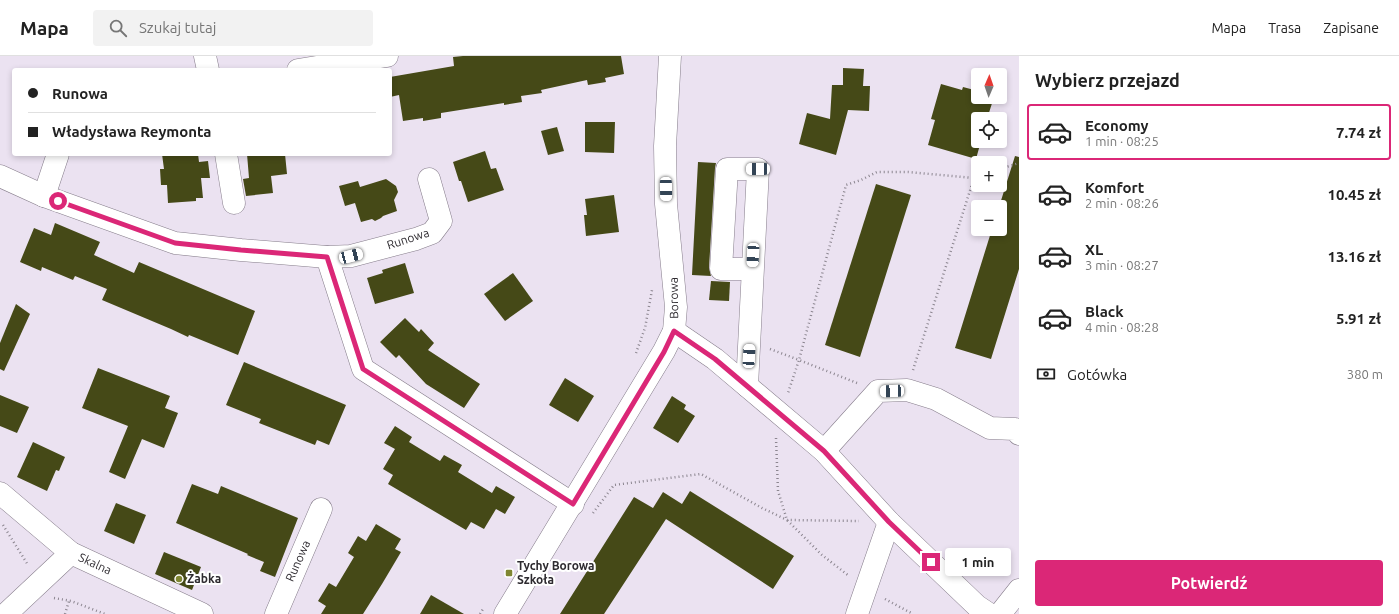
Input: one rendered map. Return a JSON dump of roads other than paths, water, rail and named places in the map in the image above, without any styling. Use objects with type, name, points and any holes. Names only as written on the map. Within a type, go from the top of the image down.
[{"type":"street","points":[[205,56],[208,68]]},
{"type":"street","points":[[311,68],[388,56]]},
{"type":"street","name":"Borowa","points":[[505,614],[664,352],[674,331],[676,307],[666,204],[666,139],[670,56]]},
{"type":"street","points":[[44,196],[57,156]]},
{"type":"street","points":[[226,156],[234,203]]},
{"type":"street","name":"Runowa","points":[[0,176],[44,196],[175,243],[327,257],[351,256],[416,239],[432,233],[441,221],[429,179]]},
{"type":"street","points":[[327,257],[363,369],[573,504]]},
{"type":"street","points":[[747,386],[752,269]]},
{"type":"street","points":[[674,331],[715,359],[824,451],[889,522],[977,606],[989,614]]},
{"type":"street","points":[[824,451],[878,391],[907,390],[936,399],[990,428],[1018,426]]},
{"type":"street","name":"Skalna","points":[[0,493],[71,553],[202,614]]},
{"type":"street","name":"Runowa","points":[[276,614],[321,509]]},
{"type":"street","points":[[857,614],[889,522]]},
{"type":"street","points":[[7,607],[71,553]]},
{"type":"street","points":[[1000,614],[1019,590]]},
{"type":"place","name":"Tychy Borowa Szkoła","points":[[509,573]]},
{"type":"place","name":"Żabka","points":[[179,579]]}]
